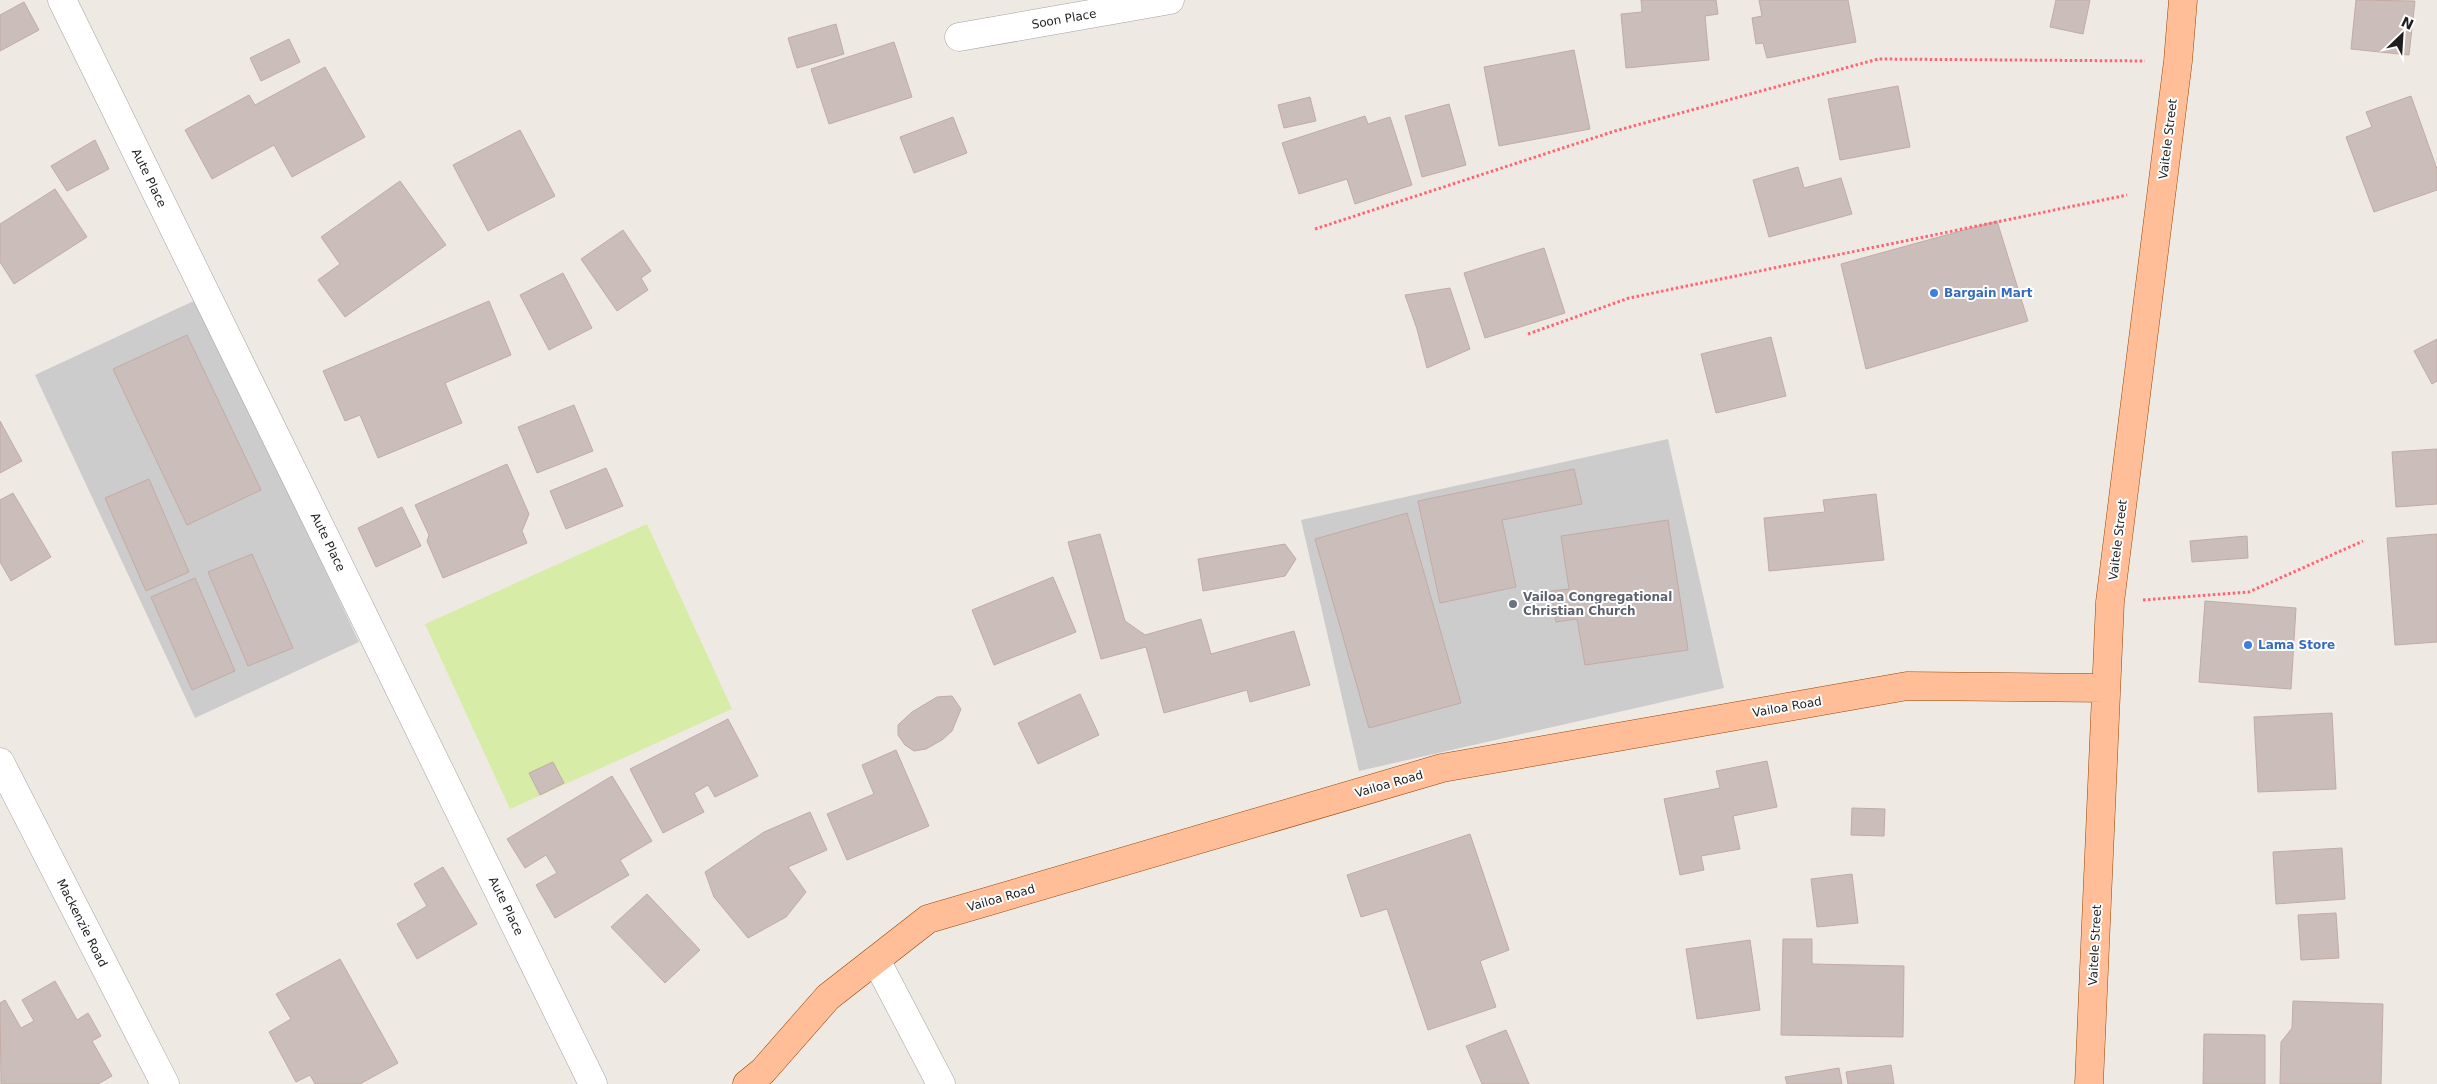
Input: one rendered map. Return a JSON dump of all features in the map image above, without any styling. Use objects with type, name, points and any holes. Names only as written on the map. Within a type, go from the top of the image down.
[{"type":"main road","name":"Vaitele Street","points":[[2089,1084],[2110,602],[2184,0]]},
{"type":"main road","name":"Vailoa Road","points":[[761,1080],[828,997],[928,919],[1442,768],[1907,686],[2106,688]]},
{"type":"street","name":"Aute Place","points":[[62,0],[593,1084]]},
{"type":"street","name":"Soon Place","points":[[959,37],[1170,0]]},
{"type":"street","name":"Mackenzie Road","points":[[0,762],[165,1084]]},
{"type":"street","points":[[876,960],[941,1084]]},
{"type":"path","points":[[1315,230],[1615,131],[1878,60],[2178,61]]},
{"type":"path","points":[[1528,334],[1629,298],[2162,188]]},
{"type":"path","points":[[2110,602],[2249,592],[2363,541]]},
{"type":"shaded area","points":[[198,299],[359,642],[195,718],[35,375]]},
{"type":"shaded area","name":"Vailoa Congregational Christian Church","points":[[1668,439],[1724,688],[1359,771],[1301,520]]},
{"type":"green space","points":[[647,524],[732,709],[510,809],[425,624]]},
{"type":"building","points":[[1641,0],[1716,0],[1718,14],[1705,16],[1709,60],[1626,68],[1621,14],[1642,12]]},
{"type":"building","points":[[1759,0],[1848,0],[1856,42],[1767,58],[1763,43],[1756,44],[1752,18],[1762,16]]},
{"type":"building","points":[[2056,0],[2090,0],[2083,34],[2050,27]]},
{"type":"building","points":[[2356,0],[2415,1],[2409,55],[2351,49]]},
{"type":"building","points":[[24,2],[39,30],[0,51],[0,15]]},
{"type":"building","points":[[836,24],[844,54],[797,68],[788,38]]},
{"type":"building","points":[[289,39],[300,62],[261,81],[250,58]]},
{"type":"building","points":[[894,42],[912,97],[829,124],[811,69]]},
{"type":"building","points":[[1574,50],[1590,129],[1499,146],[1484,67]]},
{"type":"building","points":[[325,67],[365,137],[292,177],[274,145],[212,179],[185,130],[249,95],[255,105]]},
{"type":"building","points":[[1898,86],[1910,147],[1840,160],[1828,99]]},
{"type":"building","points":[[2411,96],[2437,169],[2437,190],[2374,212],[2346,137],[2372,127],[2366,112]]},
{"type":"building","points":[[1310,97],[1316,121],[1284,128],[1278,105]]},
{"type":"building","points":[[1449,104],[1466,165],[1422,177],[1405,116]]},
{"type":"building","points":[[1365,116],[1368,124],[1390,117],[1412,185],[1355,204],[1347,179],[1299,194],[1282,143]]},
{"type":"building","points":[[953,117],[967,153],[914,173],[900,137]]},
{"type":"building","points":[[520,130],[555,196],[488,231],[453,165]]},
{"type":"building","points":[[95,140],[109,169],[67,191],[51,166]]},
{"type":"building","points":[[1798,167],[1804,188],[1841,178],[1852,214],[1769,237],[1753,180]]},
{"type":"building","points":[[400,181],[446,245],[345,317],[318,280],[340,264],[321,237]]},
{"type":"building","points":[[55,189],[87,237],[14,284],[0,262],[0,224]]},
{"type":"building","name":"Bargain Mart","points":[[1997,221],[2028,321],[1866,369],[1841,264]]},
{"type":"building","points":[[623,230],[651,271],[641,278],[648,290],[617,311],[581,259]]},
{"type":"building","points":[[1544,248],[1565,313],[1485,338],[1464,273]]},
{"type":"building","points":[[563,273],[592,328],[549,350],[520,295]]},
{"type":"building","points":[[1450,288],[1470,349],[1427,368],[1417,329],[1405,295]]},
{"type":"building","points":[[489,301],[511,355],[445,383],[462,423],[378,458],[360,415],[345,421],[323,371]]},
{"type":"building","points":[[187,335],[261,490],[187,525],[113,369]]},
{"type":"building","points":[[1771,337],[1786,396],[1716,413],[1701,354]]},
{"type":"building","points":[[2437,339],[2437,381],[2432,384],[2414,351]]},
{"type":"building","points":[[574,405],[593,451],[537,473],[518,427]]},
{"type":"building","points":[[0,421],[22,461],[0,473]]},
{"type":"building","points":[[2437,449],[2437,504],[2396,507],[2392,452]]},
{"type":"building","points":[[507,464],[529,514],[522,531],[527,543],[443,578],[427,541],[429,535],[415,505]]},
{"type":"building","points":[[606,468],[623,506],[566,529],[550,491]]},
{"type":"building","points":[[1574,469],[1582,504],[1502,520],[1516,587],[1440,603],[1418,501]]},
{"type":"building","points":[[149,479],[189,572],[146,591],[105,498]]},
{"type":"building","points":[[13,493],[51,557],[11,581],[0,562],[0,500]]},
{"type":"building","points":[[1876,494],[1884,560],[1769,571],[1764,518],[1825,512],[1823,500]]},
{"type":"building","points":[[402,507],[421,546],[376,567],[358,528]]},
{"type":"building","points":[[1407,513],[1461,703],[1369,728],[1315,539]]},
{"type":"building","points":[[1668,520],[1688,650],[1585,665],[1577,619],[1556,622],[1551,591],[1569,589],[1561,536]]},
{"type":"building","points":[[1100,534],[1125,621],[1145,635],[1201,619],[1211,654],[1294,631],[1310,685],[1250,702],[1247,690],[1164,713],[1146,647],[1101,659],[1068,542]]},
{"type":"building","points":[[2437,534],[2437,642],[2395,645],[2387,538]]},
{"type":"building","points":[[2247,536],[2248,558],[2192,562],[2190,541]]},
{"type":"building","points":[[1285,544],[1296,559],[1285,576],[1203,591],[1198,559]]},
{"type":"building","points":[[252,554],[293,648],[248,666],[208,572]]},
{"type":"building","points":[[1053,577],[1076,632],[994,665],[972,610]]},
{"type":"building","points":[[195,578],[235,671],[192,690],[151,597]]},
{"type":"building","name":"Lama Store","points":[[2205,601],[2296,608],[2291,689],[2199,682]]},
{"type":"building","points":[[1080,694],[1099,735],[1038,764],[1018,723]]},
{"type":"building","points":[[952,696],[961,709],[952,731],[942,740],[926,749],[914,751],[905,745],[898,735],[898,725],[912,712],[937,697]]},
{"type":"building","points":[[2332,713],[2336,789],[2258,792],[2254,717]]},
{"type":"building","points":[[728,719],[758,776],[715,797],[708,785],[694,793],[704,812],[663,833],[630,769]]},
{"type":"building","points":[[896,750],[929,826],[847,860],[827,814],[874,794],[862,765]]},
{"type":"building","points":[[1767,761],[1777,807],[1733,816],[1740,849],[1701,856],[1704,870],[1680,875],[1664,799],[1720,788],[1716,771]]},
{"type":"building","points":[[553,762],[564,783],[540,795],[529,773]]},
{"type":"building","points":[[612,776],[652,841],[620,860],[629,875],[555,918],[536,885],[557,873],[546,855],[525,868],[507,839]]},
{"type":"building","points":[[1852,808],[1885,809],[1884,836],[1851,835]]},
{"type":"building","points":[[810,812],[827,850],[788,867],[806,892],[786,917],[748,938],[714,897],[705,872],[764,832]]},
{"type":"building","points":[[1470,834],[1509,950],[1480,961],[1496,1007],[1428,1030],[1387,909],[1361,917],[1347,875]]},
{"type":"building","points":[[2342,848],[2345,899],[2276,904],[2273,852]]},
{"type":"building","points":[[443,867],[477,924],[417,959],[397,924],[427,906],[414,884]]},
{"type":"building","points":[[1852,874],[1858,923],[1817,927],[1811,879]]},
{"type":"building","points":[[647,894],[700,950],[665,983],[611,927]]},
{"type":"building","points":[[2336,913],[2339,958],[2301,960],[2298,915]]},
{"type":"building","points":[[1783,939],[1812,939],[1812,964],[1904,966],[1903,1037],[1781,1035]]},
{"type":"building","points":[[1750,940],[1760,1010],[1697,1019],[1686,949]]},
{"type":"building","points":[[340,959],[398,1063],[360,1084],[315,1084],[310,1075],[296,1082],[269,1032],[291,1019],[276,994]]},
{"type":"building","points":[[55,981],[77,1020],[88,1013],[101,1036],[92,1041],[112,1076],[98,1084],[1,1084],[0,1003],[5,1000],[21,1028],[34,1021],[22,1000]]},
{"type":"building","points":[[2293,1001],[2383,1004],[2381,1084],[2280,1084],[2281,1042],[2292,1028]]},
{"type":"building","points":[[1506,1030],[1529,1084],[1482,1084],[1466,1046]]},
{"type":"building","points":[[2204,1034],[2265,1035],[2265,1084],[2203,1084]]},
{"type":"building","points":[[1891,1065],[1894,1084],[1848,1084],[1846,1072]]},
{"type":"building","points":[[1839,1068],[1842,1084],[1787,1084],[1785,1077]]},
{"type":"place","name":"Bargain Mart","points":[[1934,293]]},
{"type":"place","name":"Vailoa Congregational Christian Church","points":[[1513,604]]},
{"type":"place","name":"Lama Store","points":[[2248,645]]}]
